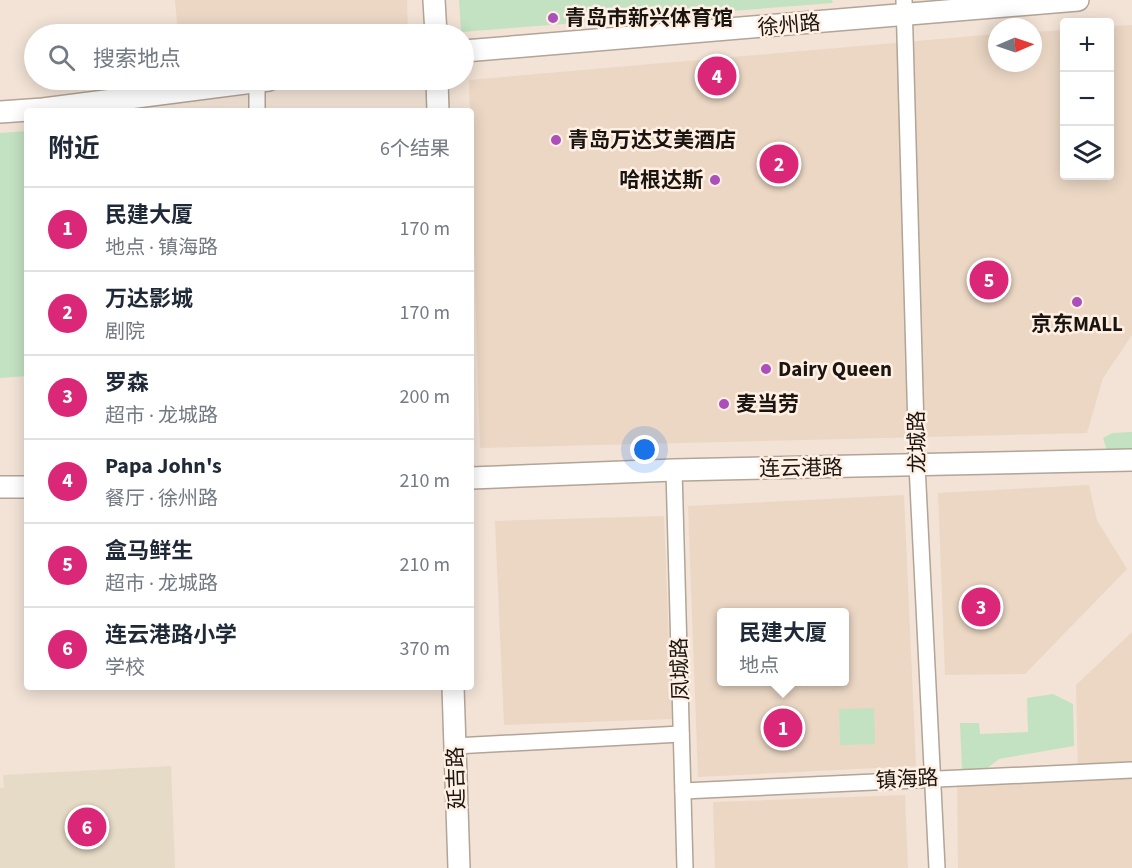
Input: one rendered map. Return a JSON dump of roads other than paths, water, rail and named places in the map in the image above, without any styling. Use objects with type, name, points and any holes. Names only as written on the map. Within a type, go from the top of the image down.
[{"type":"main road","points":[[434,0],[435,24]]},
{"type":"main road","name":"徐州路","points":[[474,50],[903,8],[1078,0]]},
{"type":"main road","points":[[51,108],[187,90]]},
{"type":"main road","points":[[437,90],[438,108]]},
{"type":"main road","points":[[0,112],[24,110]]},
{"type":"main road","name":"连云港路","points":[[474,478],[674,470],[1132,460]]},
{"type":"main road","points":[[0,487],[24,487]]},
{"type":"main road","name":"延吉路","points":[[453,690],[459,868]]},
{"type":"street","name":"龙城路","points":[[903,8],[917,465],[937,868]]},
{"type":"street","points":[[258,108],[261,90]]},
{"type":"street","name":"凤城路","points":[[674,470],[685,868]]},
{"type":"street","points":[[455,746],[681,734]]},
{"type":"street","name":"镇海路","points":[[683,791],[932,777],[1132,770]]},
{"type":"place","name":"青岛市新兴体育馆","points":[[553,18]]},
{"type":"place","name":"Papa John's","points":[[717,76]]},
{"type":"place","name":"青岛万达艾美酒店","points":[[556,140]]},
{"type":"place","name":"万达影城","points":[[779,164]]},
{"type":"place","name":"哈根达斯","points":[[715,180]]},
{"type":"place","name":"盒马鲜生","points":[[989,280]]},
{"type":"place","name":"京东MALL","points":[[1077,302]]},
{"type":"place","name":"Dairy Queen","points":[[766,369]]},
{"type":"place","name":"麦当劳","points":[[724,404]]},
{"type":"place","name":"罗森","points":[[981,607]]},
{"type":"place","name":"民建大厦","points":[[783,728]]},
{"type":"place","name":"连云港路小学","points":[[87,827]]}]
